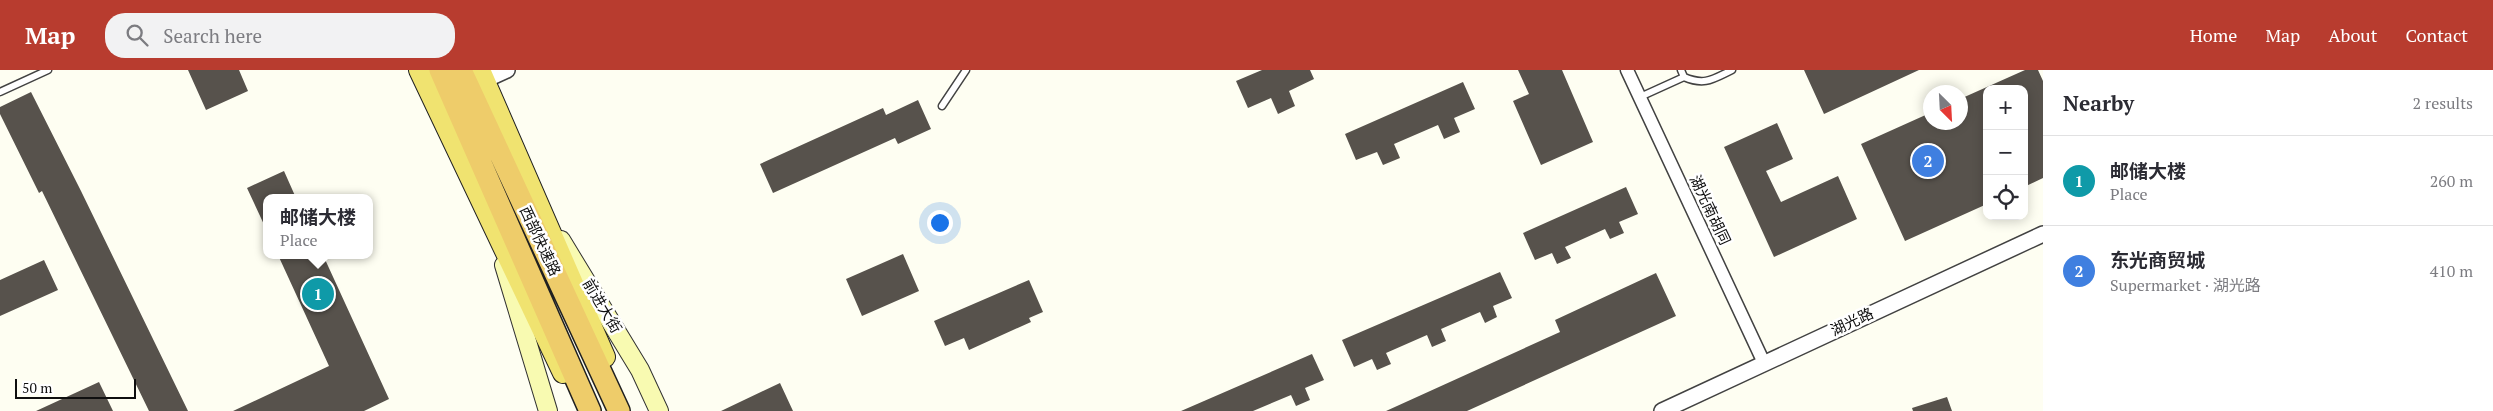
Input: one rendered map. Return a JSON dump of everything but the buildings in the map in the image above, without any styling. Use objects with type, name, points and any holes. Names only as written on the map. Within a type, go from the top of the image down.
[{"type":"highway","name":"西部快速路","points":[[440,70],[590,411]]},
{"type":"highway","name":"西部快速路","points":[[461,70],[619,411]]},
{"type":"highway","points":[[580,325],[628,411]]},
{"type":"main road","points":[[419,70],[580,411]]},
{"type":"main road","name":"前进大街","points":[[482,75],[540,204],[628,411]]},
{"type":"main road","name":"前进大街","points":[[540,204],[640,370],[659,411]]},
{"type":"main road","points":[[494,228],[543,409]]},
{"type":"street","points":[[482,75],[506,70]]},
{"type":"street","name":"湖光南胡同","points":[[1627,70],[1764,363]]},
{"type":"street","name":"湖光路","points":[[1662,411],[2043,234]]},
{"type":"lane","points":[[0,92],[48,70]]},
{"type":"lane","points":[[942,106],[966,70]]},
{"type":"lane","points":[[1681,70],[1684,77],[1696,82],[1708,82],[1732,70]]},
{"type":"lane","points":[[1640,97],[1684,77]]},
{"type":"place","name":"东光商贸城","points":[[1928,161]]},
{"type":"place","name":"邮储大楼","points":[[318,294]]}]
